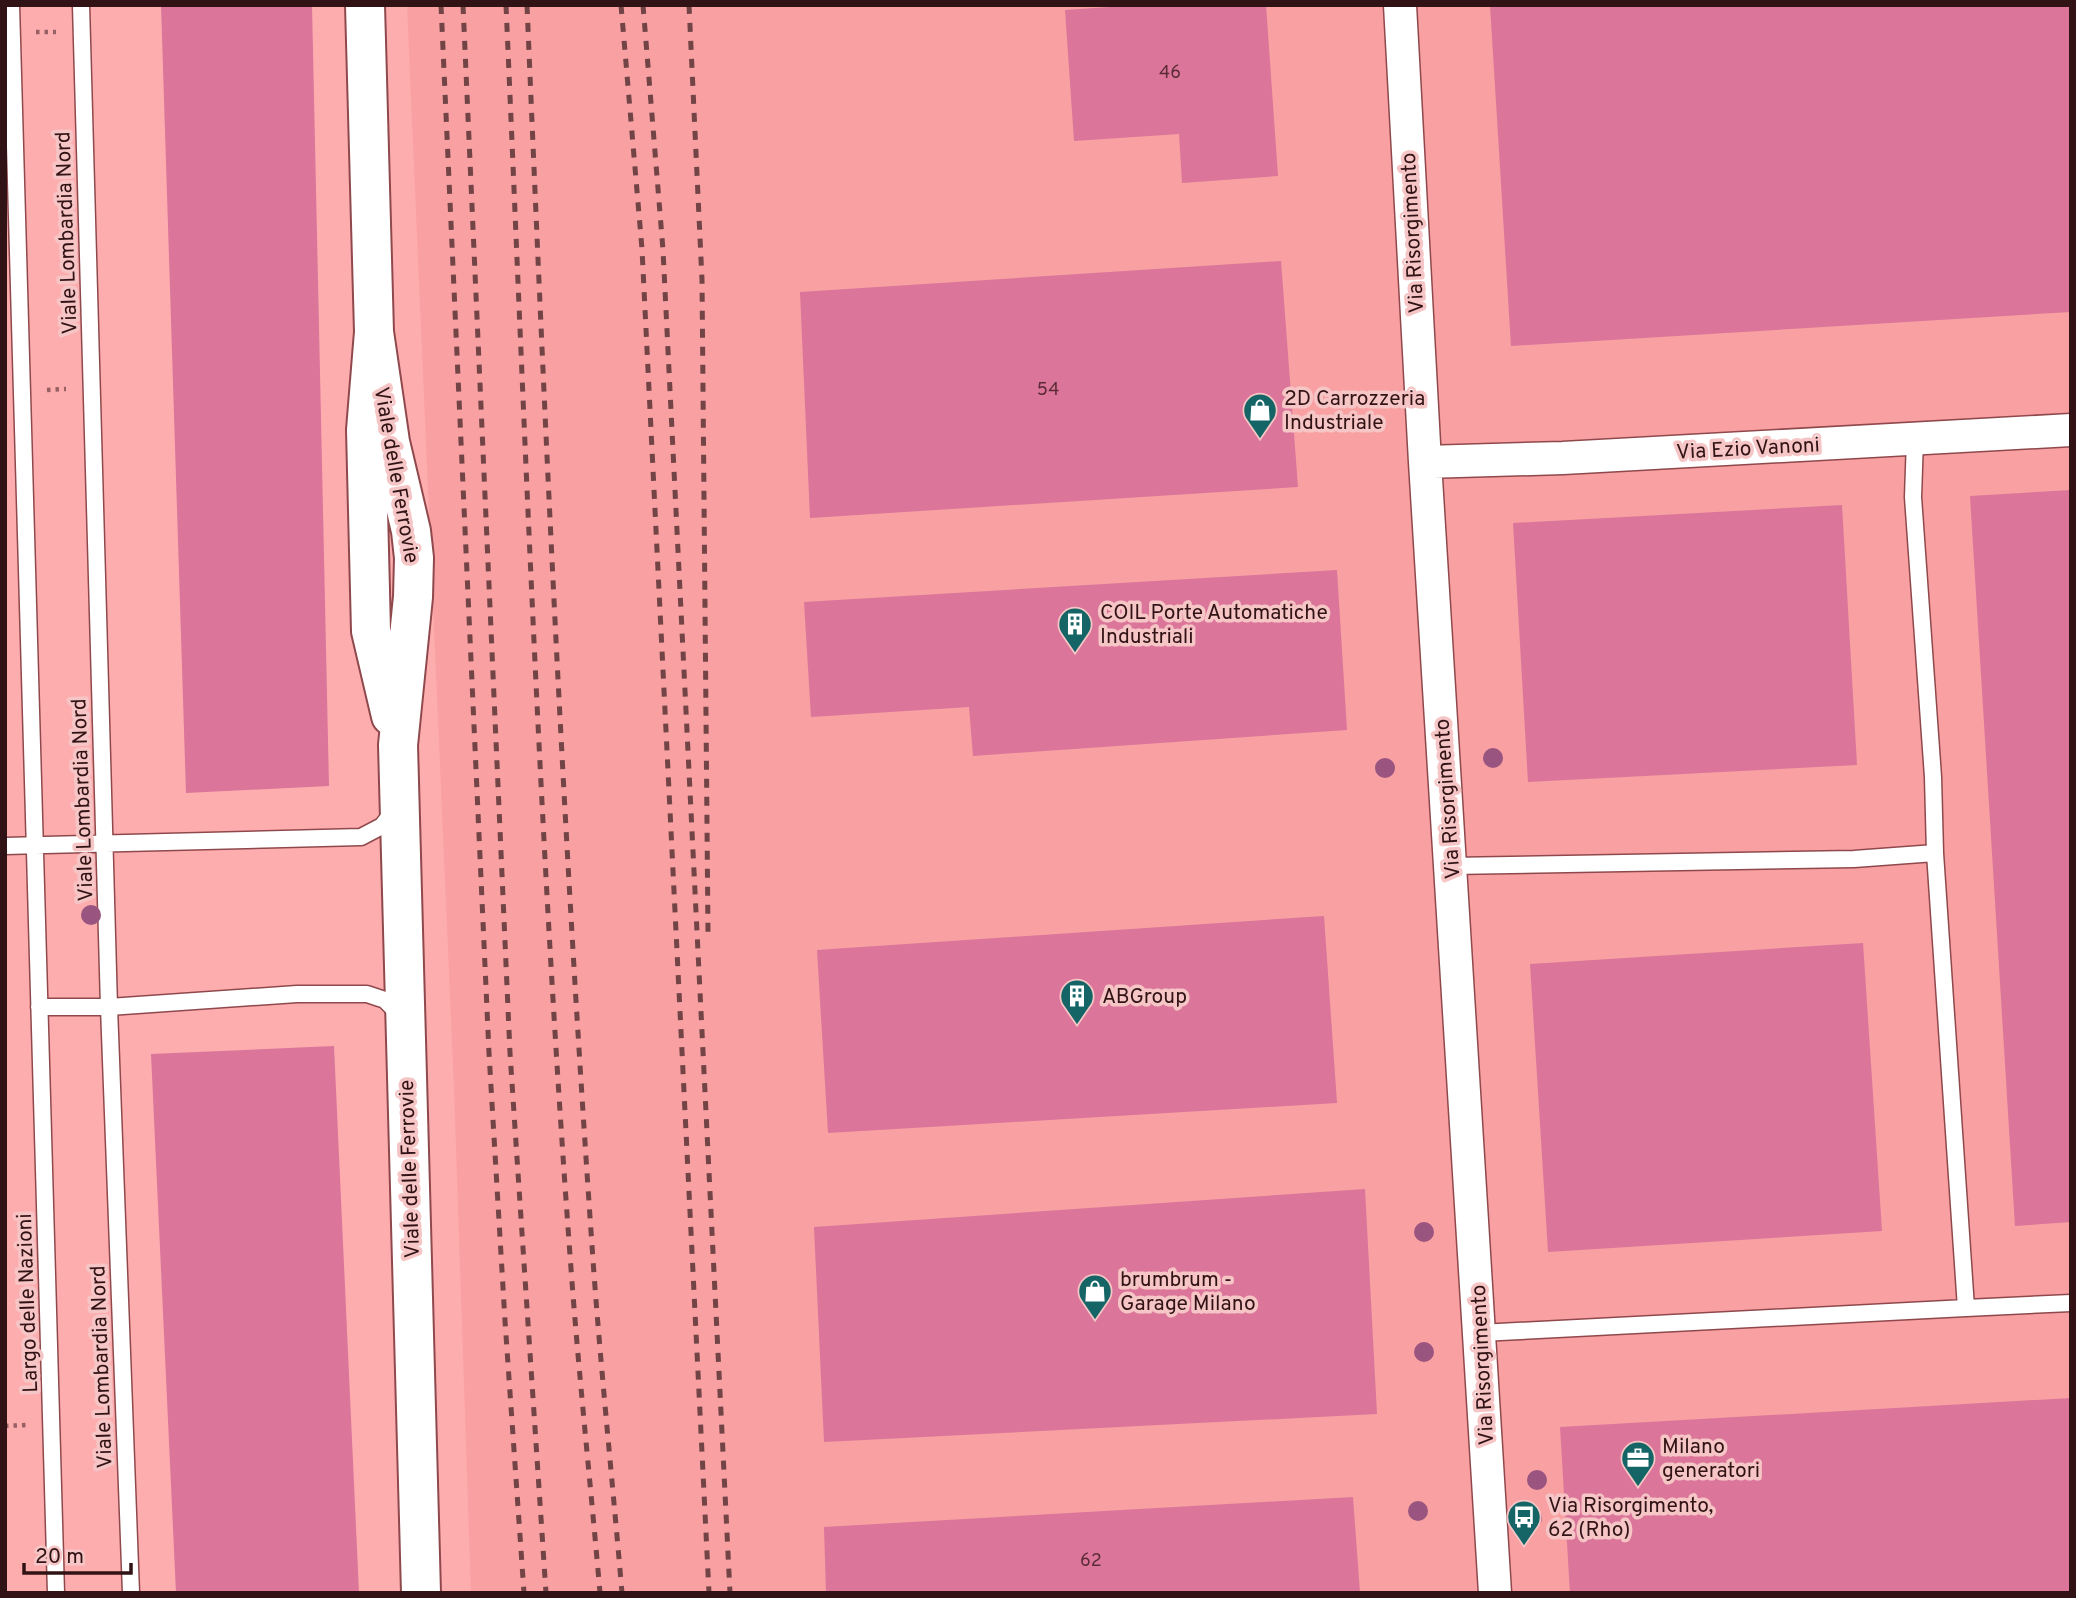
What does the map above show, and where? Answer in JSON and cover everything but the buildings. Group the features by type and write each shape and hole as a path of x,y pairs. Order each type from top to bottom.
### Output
{"street":[{"name":"Viale delle Ferrovie","path":"365,5 374,332 390,442 411,531 414,558 413,597 398,745 421,1593"},
{"name":"Via Risorgimento","path":"1400,5 1425,462 1495,1593"},
{"name":"Via Ezio Vanoni","path":"1425,462 1563,458 2071,430"}],"lane":[{"name":"Largo delle Nazioni","path":"12,5 56,1593"},
{"name":"Viale Lombardia Nord","path":"81,5 109,1007 131,1593"},
{"path":"1915,439 1913,497 1966,1308"},
{"path":"5,846 360,837 373,832 389,818 401,793"},
{"path":"1451,866 1854,859 1935,853"},
{"path":"39,1007 109,1007 297,994 367,994 377,996 394,1009 405,1041"},
{"path":"1480,1333 2071,1303"}],"path":[{"path":"12,33 81,32"}],"shaded area":[{"path":"407,5 2071,5 2071,1593 471,1593 454,1088"}],"railway":[{"path":"441,5 489,1053 524,1593"},
{"path":"463,5 510,1053 546,1593"},
{"path":"506,5 551,963 572,1282 600,1593"},
{"path":"527,5 573,957 600,1354 622,1593"},
{"path":"621,5 642,249 709,1593"},
{"path":"643,5 663,250 730,1593"},
{"path":"689,5 702,280 708,933"}],"place":[{"name":"2D Carrozzeria Industriale","path":"1260,440"},
{"name":"COIL Porte Automatiche Industriali","path":"1075,654"},
{"name":"ABGroup","path":"1077,1026"},
{"name":"brumbrum - Garage Milano","path":"1095,1321"},
{"name":"Milano generatori","path":"1638,1488"},
{"name":"Via Risorgimento, 62 (Rho)","path":"1524,1547"}]}
